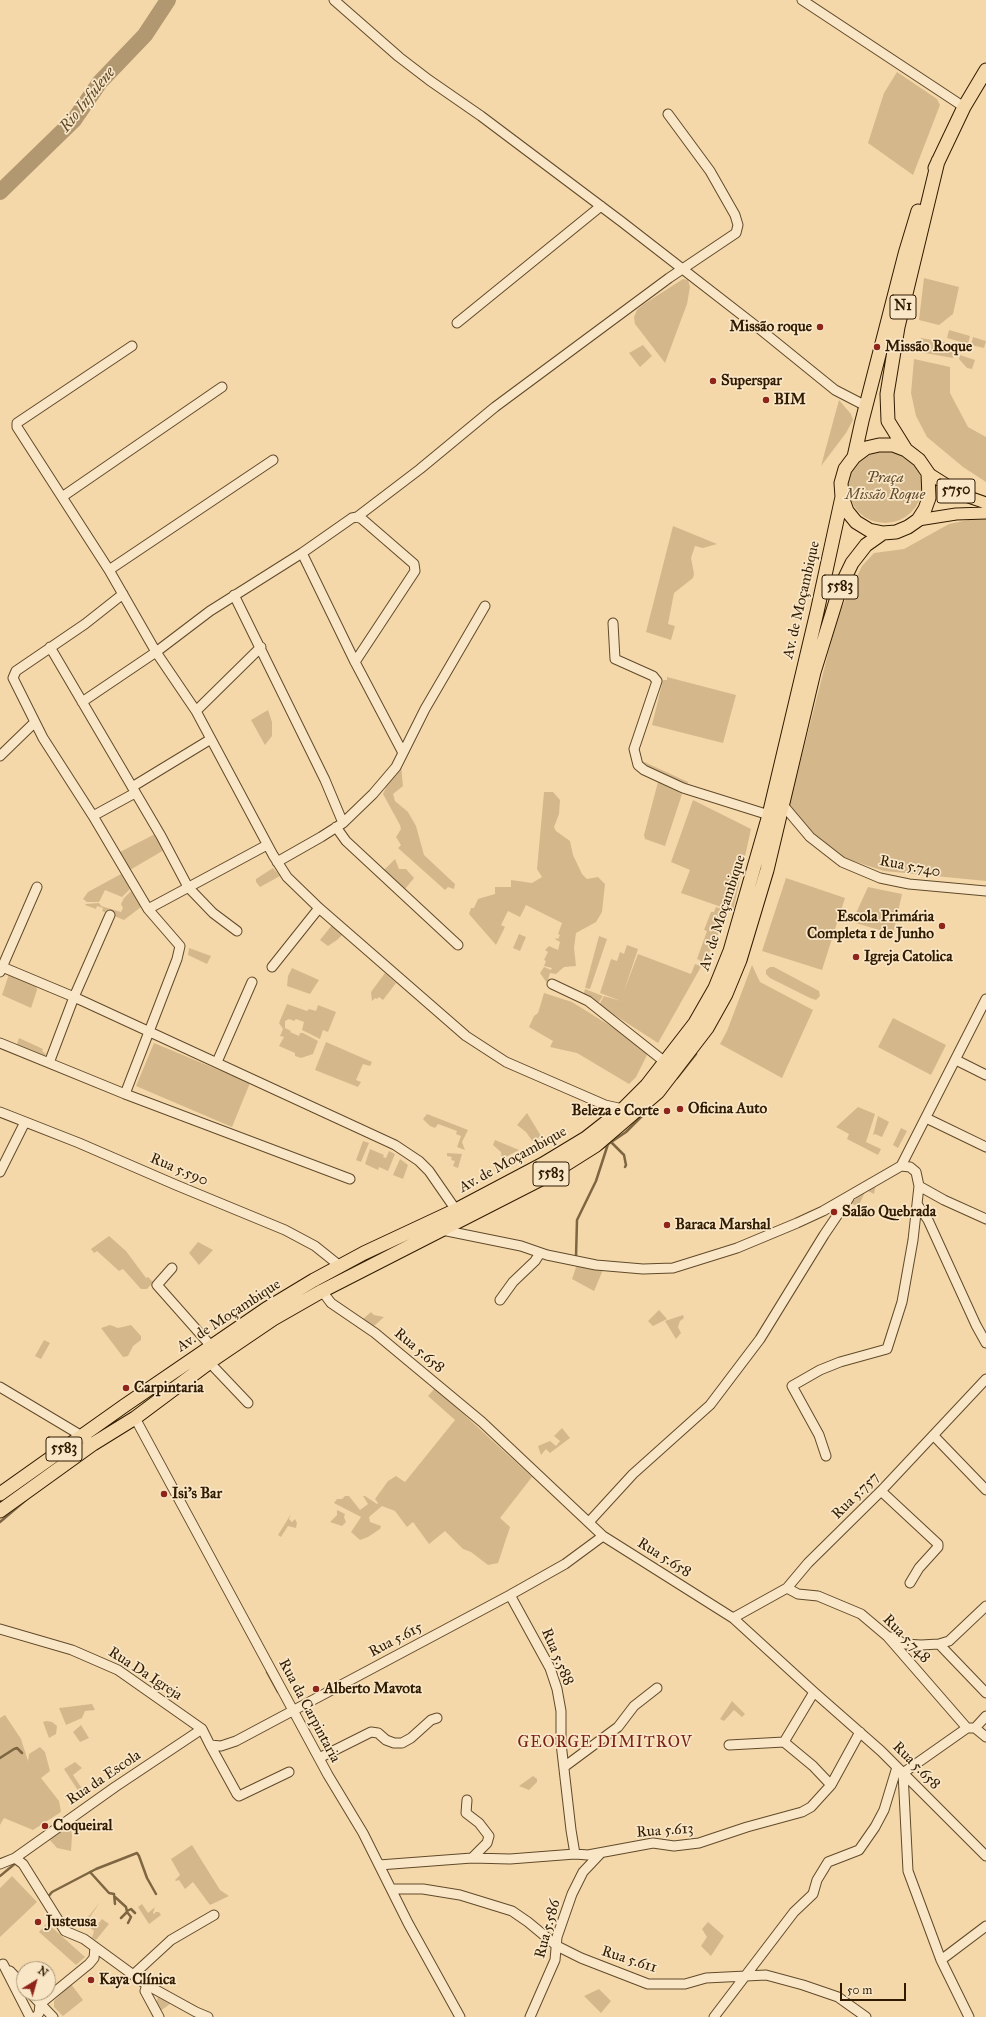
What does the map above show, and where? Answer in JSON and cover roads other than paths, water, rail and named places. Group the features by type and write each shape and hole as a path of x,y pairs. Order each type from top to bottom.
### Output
{"highway":[{"name":"N1","path":"854,457 904,254 919,206 938,161 964,107 986,70"},
{"name":"N1","path":"906,450 888,421 887,394 898,327 938,161"},
{"name":"N1","path":"918,520 908,527 896,532 883,533 869,530 856,522 847,511 842,497 841,483 845,469 854,457 866,448 879,445 893,445 906,450 919,460 928,473"},
{"path":"918,520 925,510 929,498 928,473"},
{"name":"Av. de Moçambique","path":"0,1494 211,1346 273,1305 340,1266 456,1210 543,1164 586,1138 623,1109 642,1090 695,1023 715,988 741,920 769,815 817,612 842,497"},
{"name":"Av. de Moçambique","path":"0,1511 93,1444 135,1418 209,1362 273,1319 322,1291 549,1175 588,1150 627,1120 658,1092 707,1028 726,994 752,924 783,805 818,655 840,588 852,563 866,545 883,533"}],"main road":[{"name":"5750","path":"928,473 963,495 986,503"},
{"path":"918,520 956,514 986,513"}],"street":[{"path":"334,0 405,62 601,206 756,326 824,382 835,390 866,406"},
{"path":"808,2 964,107"},
{"path":"82,702 156,652 234,595 302,553 352,518 357,517 420,469 495,407 682,269 736,233 738,225 735,215 710,171 668,114"},
{"path":"456,323 601,206"},
{"path":"132,346 17,423 17,427 124,594 156,652 196,711 267,845 287,877 319,908 466,1036 506,1062 605,1105 623,1109"},
{"path":"62,497 222,386"},
{"path":"109,570 273,460"},
{"path":"355,662 415,571 414,564 362,519 357,517"},
{"path":"302,553 355,662 403,753"},
{"path":"124,594 85,624 16,671 13,678 34,723 94,816 148,909 180,946 177,959 125,1094"},
{"path":"234,595 261,647 325,780 339,825 352,846 458,945"},
{"path":"278,862 339,825 373,794 396,767 425,709 486,606"},
{"path":"613,623 615,659 653,676 657,682 634,749 638,765 644,770 683,788 769,815"},
{"path":"50,647 161,836 188,887 213,913 238,931"},
{"path":"196,711 261,647"},
{"path":"0,756 34,723"},
{"path":"94,816 211,739"},
{"name":"Rua 5.740","path":"783,805 810,838 842,862 880,878 902,882 986,891"},
{"path":"148,909 267,845"},
{"path":"36,887 1,968 74,997 395,1145 419,1161 429,1171 456,1210"},
{"path":"272,967 319,908"},
{"path":"49,1063 74,997 110,915"},
{"path":"217,1062 252,982"},
{"path":"552,984 588,1001 665,1062"},
{"path":"442,1230 521,1246 540,1253 603,1266 643,1269 673,1268 750,1242 823,1211 902,1166 986,1000"},
{"path":"0,1043 125,1094 350,1179"},
{"path":"956,1060 986,1075"},
{"name":"Rua 5.590","path":"0,1112 286,1230 315,1246 340,1266"},
{"path":"926,1118 986,1147"},
{"path":"0,1172 25,1122"},
{"path":"826,1456 819,1435 792,1386 820,1370 840,1362 887,1349 902,1302 913,1240 919,1186 916,1172 910,1167 902,1166"},
{"path":"919,1186 944,1200 986,1219"},
{"path":"589,1522 633,1474 710,1405 760,1339 824,1235 851,1195"},
{"path":"916,1204 928,1220 976,1325 986,1343"},
{"path":"500,1300 513,1282 535,1261 540,1253"},
{"path":"172,1268 157,1285 211,1346"},
{"name":"Rua 5.658","path":"322,1291 332,1303 375,1333 482,1422 603,1536 733,1618 860,1732 986,1856"},
{"path":"209,1362 248,1403"},
{"name":"Rua 5.757","path":"733,1618 786,1588 808,1563 881,1491 985,1383"},
{"path":"0,1387 83,1436 93,1444"},
{"name":"Rua da Carpintaria","path":"135,1418 293,1711 393,1889 408,1923 460,2017"},
{"path":"934,1436 986,1490"},
{"path":"881,1491 938,1544 938,1547 920,1568 910,1583"},
{"name":"Rua 5.615","path":"210,1745 221,1746 236,1742 566,1564 603,1536"},
{"name":"Rua 5.748","path":"786,1588 798,1594 818,1596 861,1614 887,1636 971,1728 986,1737"},
{"name":"Rua 5.588","path":"510,1595 550,1668 557,1689 561,1711 561,1743 575,1854"},
{"path":"887,1636 905,1644 939,1644 949,1641 986,1606"},
{"name":"Rua Da Igreja","path":"0,1629 96,1659 118,1670 202,1729"},
{"path":"939,1644 986,1694"},
{"path":"564,1767 618,1727 634,1706 657,1688"},
{"path":"784,1742 814,1692"},
{"path":"714,2017 794,1912 813,1894 816,1880 828,1862 859,1850 875,1827 884,1810 900,1770 971,1728 986,1716"},
{"path":"319,1758 371,1732 378,1733 386,1740 394,1743 402,1743 411,1738 431,1720 437,1718"},
{"path":"202,1729 239,1796 289,1772"},
{"name":"Rua da Escola","path":"1,1865 15,1858 114,1787 202,1729"},
{"name":"Rua 5.613","path":"379,1865 472,1858 510,1859 575,1854 600,1854 653,1843 674,1846 699,1843 747,1827 802,1812 812,1807 831,1785 860,1732"},
{"path":"729,1744 784,1742 813,1766 831,1785"},
{"path":"900,1770 908,1871 941,1960 970,2017"},
{"path":"467,1800 466,1813 479,1823 489,1836 487,1843 472,1858"},
{"name":"Rua 5.586","path":"530,2017 556,1960 557,1937 572,1894 583,1872 600,1854"},
{"path":"15,1858 23,1864 65,1931 84,1939 147,1984 208,2017"},
{"name":"Rua 5.611","path":"393,1889 423,1889 460,1896 512,1911 557,1946 581,1958 648,1984 685,1984 706,1978 766,1974 838,1997 866,2017"},
{"path":"133,1975 171,1940 214,1915"},
{"path":"941,1960 986,1926"},
{"path":"36,2017 39,2013 40,2004 90,1964 94,1958 95,1947"},
{"path":"1,1963 16,1978"},
{"path":"1,1963 30,2017"},
{"path":"147,1984 145,1991 159,2017"},
{"path":"37,2001 53,2017"}],"waterway":[{"name":"Rio Infulene","path":"0,192 74,120 100,82 145,35 168,0"},
{"path":"677,1078 696,1054"},
{"path":"601,1149 626,1132 651,1107"},
{"path":"611,1142 624,1155 625,1167"},
{"path":"576,1257 577,1220 596,1181 608,1144"},
{"path":"0,1522 27,1499"},
{"path":"267,1672 278,1692"},
{"path":"0,1758 17,1748 22,1753"},
{"path":"47,1898 52,1892 96,1869 137,1853 147,1878 156,1894"},
{"path":"0,1876 17,1862"},
{"path":"90,1872 109,1893 114,1894 115,1904"},
{"path":"115,1897 126,1907 127,1912 121,1918"},
{"path":"127,1911 131,1909 135,1913"},
{"path":"127,1912 131,1917 128,1923"}],"place":[{"name":"Missão roque","path":"820,327"},
{"name":"Missão Roque","path":"877,347"},
{"name":"Superspar","path":"713,381"},
{"name":"BIM","path":"766,400"},
{"name":"Escola Primária Completa 1 de Junho","path":"942,926"},
{"name":"Igreja Catolica","path":"856,957"},
{"name":"Oficina Auto","path":"680,1109"},
{"name":"Beleza e Corte","path":"667,1111"},
{"name":"Salão Quebrada","path":"834,1212"},
{"name":"Baraca Marshal","path":"667,1225"},
{"name":"Carpintaria","path":"126,1388"},
{"name":"Isi's Bar","path":"164,1494"},
{"name":"Alberto Mavota","path":"316,1689"},
{"name":"Coqueiral","path":"45,1826"},
{"name":"Justeusa","path":"38,1922"},
{"name":"Kaya Clínica","path":"91,1980"}],"district":[{"name":"GEORGE DIMITROV","path":"605,1743"}],"park label":[{"name":"Praça Missão Roque","path":"885,486"}]}
